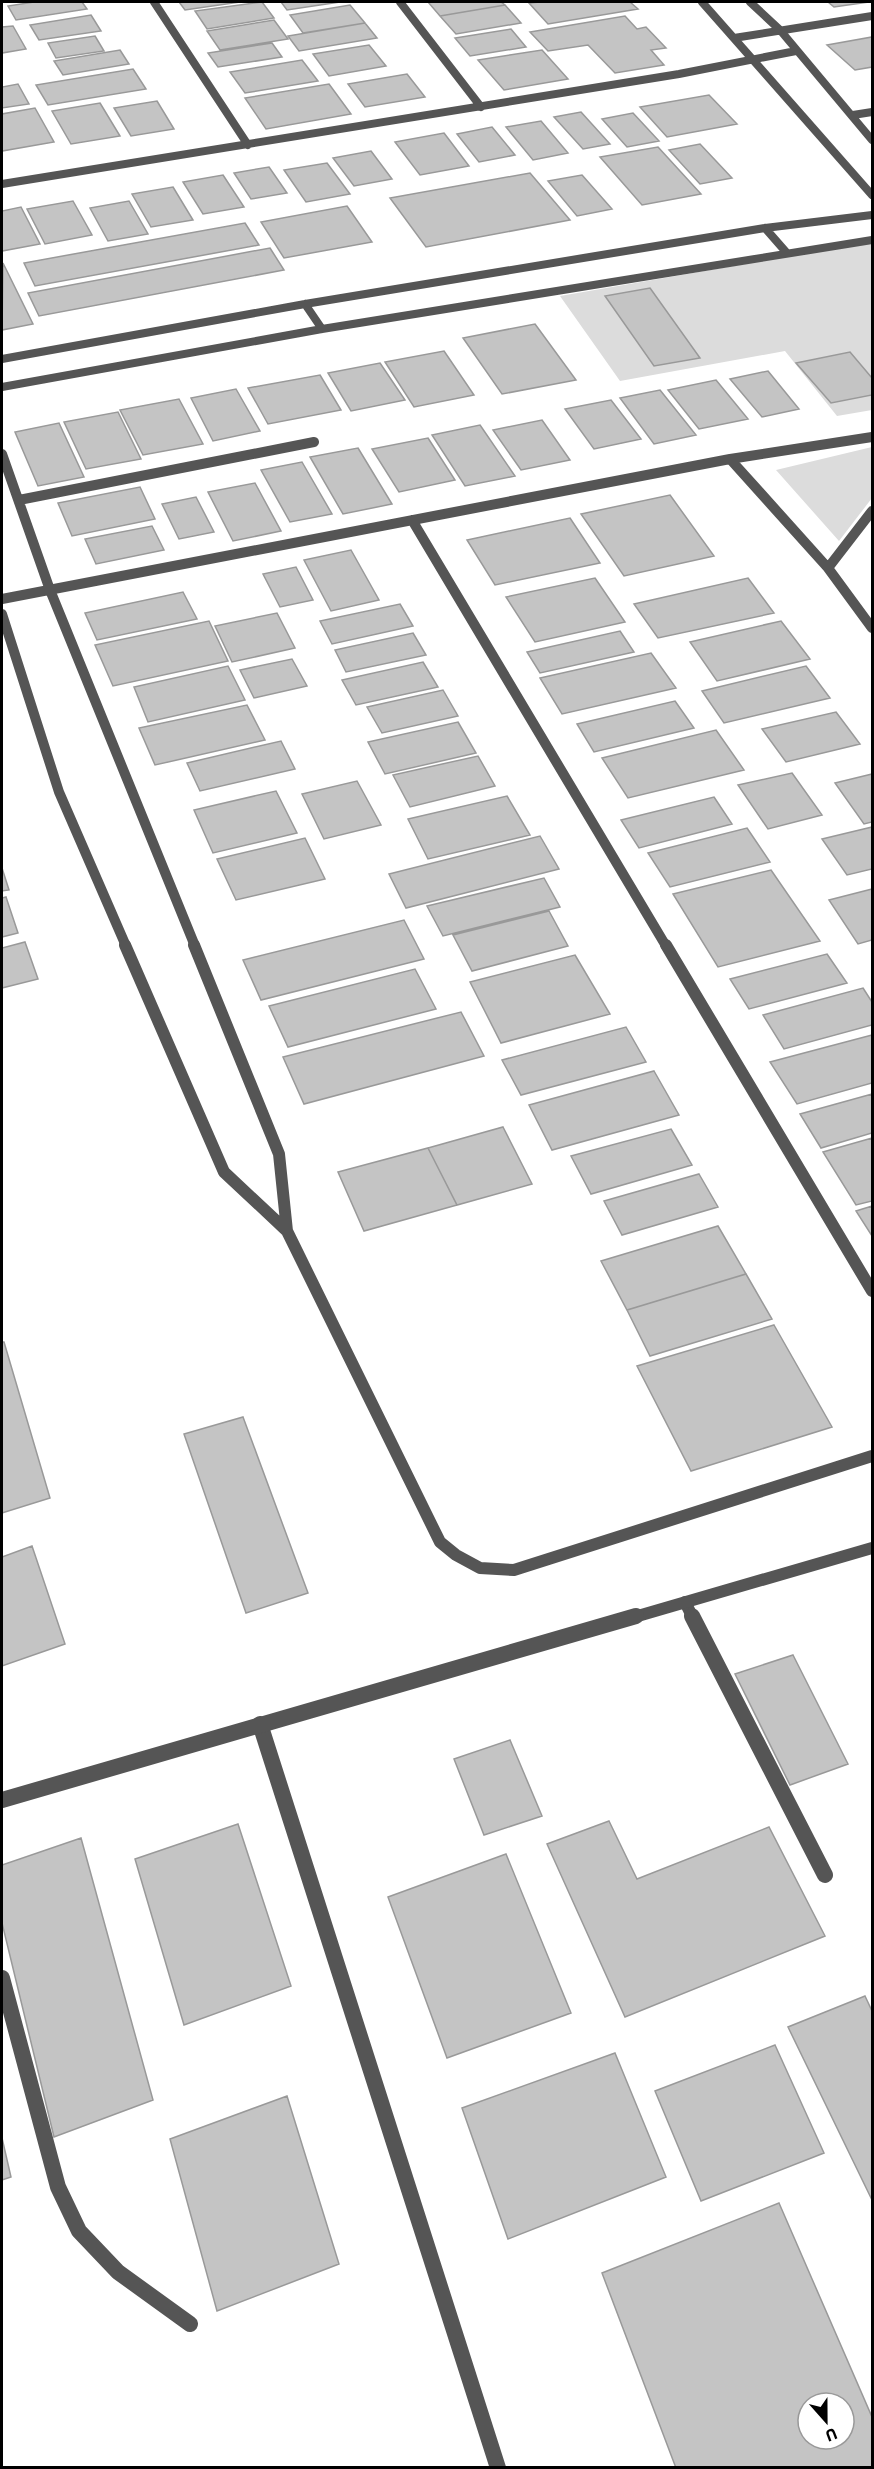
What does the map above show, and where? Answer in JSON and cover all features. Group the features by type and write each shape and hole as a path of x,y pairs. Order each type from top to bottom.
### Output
{"street":[{"path":"154,2 248,145"},
{"path":"400,2 481,107"},
{"path":"702,2 873,195"},
{"path":"750,2 780,30 873,140"},
{"path":"734,38 873,16"},
{"path":"2,184 679,74 796,51"},
{"path":"853,115 873,112"},
{"path":"2,359 305,303 765,228 873,215"},
{"path":"765,228 786,252"},
{"path":"2,387 322,329 786,252 873,240"},
{"path":"305,303 322,329"},
{"path":"2,599 730,459 873,437"},
{"path":"19,500 314,442"},
{"path":"2,454 51,590 279,1154 287,1231 440,1542 456,1555 480,1569 514,1570 873,1456"},
{"path":"730,459 828,568 873,628"},
{"path":"828,568 873,511"},
{"path":"412,520 873,1291"},
{"path":"2,614 59,792 224,1172 287,1231"},
{"path":"2,1800 873,1548"},
{"path":"685,1602 825,1875"},
{"path":"260,1724 498,2468"},
{"path":"2,1978 58,2187 80,2231 118,2272 190,2324"}],"shaded area":[{"path":"872,242 872,410 837,416 785,351 620,381 560,296"},
{"path":"872,447 872,498 839,541 776,470"}],"building":[{"path":"34,2 82,2 87,9 16,20 8,6"},
{"path":"179,2 240,2 185,10"},
{"path":"262,2 274,18 207,29 195,11"},
{"path":"281,2 340,2 287,10"},
{"path":"428,2 501,2 505,5 440,16"},
{"path":"630,2 638,9 548,24 529,3"},
{"path":"828,2 869,2 834,7"},
{"path":"350,5 365,23 303,33 290,15"},
{"path":"505,5 521,23 456,34 440,16"},
{"path":"91,15 101,31 39,40 30,25"},
{"path":"625,16 637,29 646,27 666,48 651,50 664,65 615,73 588,45 548,51 530,32"},
{"path":"274,20 288,39 220,50 207,31"},
{"path":"365,23 377,38 299,51 288,36"},
{"path":"13,26 26,49 2,53 2,27"},
{"path":"511,29 526,47 470,56 455,38"},
{"path":"95,36 104,51 56,58 48,43"},
{"path":"872,37 872,67 855,70 827,45"},
{"path":"272,43 282,57 218,67 208,53"},
{"path":"369,45 386,66 329,76 313,54"},
{"path":"120,50 129,64 63,75 54,61"},
{"path":"542,50 568,79 504,90 478,60"},
{"path":"302,60 318,81 245,93 230,72"},
{"path":"133,69 146,89 48,105 36,85"},
{"path":"407,74 425,97 365,107 348,84"},
{"path":"18,84 29,104 2,108 2,87"},
{"path":"329,84 351,114 266,129 245,98"},
{"path":"709,95 737,124 667,137 640,107"},
{"path":"157,101 174,129 131,136 114,108"},
{"path":"100,103 120,136 71,144 52,111"},
{"path":"35,108 54,142 2,151 2,114"},
{"path":"581,112 610,144 583,149 554,117"},
{"path":"633,113 659,141 627,147 602,119"},
{"path":"541,121 568,153 533,160 506,127"},
{"path":"492,127 515,155 479,162 457,134"},
{"path":"444,133 469,166 420,175 395,142"},
{"path":"700,144 732,178 700,184 669,150"},
{"path":"658,147 701,194 642,205 600,157"},
{"path":"371,151 392,179 354,186 333,158"},
{"path":"327,163 350,194 306,202 284,170"},
{"path":"269,167 287,193 251,199 234,173"},
{"path":"530,173 570,220 426,247 390,198"},
{"path":"223,175 244,207 203,214 183,182"},
{"path":"582,175 612,209 577,216 548,181"},
{"path":"173,187 193,220 151,227 132,194"},
{"path":"73,201 92,235 45,244 27,209"},
{"path":"129,201 148,234 108,241 90,208"},
{"path":"347,206 372,242 284,258 261,222"},
{"path":"21,207 40,244 2,251 2,211"},
{"path":"245,223 259,245 35,286 24,263"},
{"path":"270,248 284,270 39,316 28,293"},
{"path":"3,263 33,324 2,330"},
{"path":"650,288 700,358 654,366 605,296"},
{"path":"535,324 576,380 502,394 463,338"},
{"path":"444,351 474,395 414,407 385,362"},
{"path":"850,352 872,378 872,395 831,403 796,363"},
{"path":"380,363 405,400 351,411 328,373"},
{"path":"768,371 799,409 762,417 730,379"},
{"path":"320,375 341,410 268,424 248,388"},
{"path":"716,380 748,419 699,429 668,390"},
{"path":"236,389 260,431 213,441 191,398"},
{"path":"660,390 696,435 654,444 620,398"},
{"path":"179,399 203,444 143,455 120,410"},
{"path":"611,400 641,439 594,449 565,409"},
{"path":"118,412 141,459 86,469 64,422"},
{"path":"542,420 570,460 521,470 493,430"},
{"path":"59,423 84,477 38,486 15,432"},
{"path":"480,425 515,476 465,486 432,435"},
{"path":"428,438 455,480 399,492 372,449"},
{"path":"358,448 392,504 343,514 310,457"},
{"path":"302,462 332,514 290,522 261,470"},
{"path":"255,483 281,531 233,541 208,492"},
{"path":"140,487 155,519 72,536 58,503"},
{"path":"670,495 714,556 624,576 581,514"},
{"path":"196,497 214,532 179,539 162,504"},
{"path":"570,518 600,563 495,585 467,540"},
{"path":"152,526 164,550 96,564 85,539"},
{"path":"351,550 379,600 331,611 304,560"},
{"path":"296,567 313,600 280,607 263,574"},
{"path":"595,578 625,622 535,642 506,597"},
{"path":"748,578 774,613 658,638 634,604"},
{"path":"183,592 197,619 97,640 85,613"},
{"path":"400,604 413,626 332,644 320,621"},
{"path":"277,613 295,648 232,662 215,626"},
{"path":"209,621 228,661 113,686 95,645"},
{"path":"781,621 810,659 717,681 690,642"},
{"path":"620,631 634,652 540,673 527,652"},
{"path":"413,633 426,655 346,672 335,650"},
{"path":"651,653 676,688 562,714 540,678"},
{"path":"292,659 307,686 254,698 240,670"},
{"path":"423,662 438,687 356,705 342,680"},
{"path":"228,666 245,700 148,722 134,687"},
{"path":"806,666 830,698 724,723 702,691"},
{"path":"443,690 458,716 382,733 367,707"},
{"path":"675,701 694,728 594,752 577,724"},
{"path":"247,705 265,740 155,765 139,728"},
{"path":"836,712 860,744 786,762 762,729"},
{"path":"458,722 476,753 385,774 368,742"},
{"path":"716,730 744,770 628,798 602,758"},
{"path":"281,741 295,769 200,791 187,763"},
{"path":"478,756 495,786 410,807 393,775"},
{"path":"792,773 822,815 768,829 738,785"},
{"path":"872,774 872,822 864,824 835,783"},
{"path":"357,781 381,825 324,839 302,794"},
{"path":"276,791 297,833 213,853 194,810"},
{"path":"507,796 530,835 428,859 408,819"},
{"path":"714,797 732,824 639,848 621,820"},
{"path":"872,827 872,869 847,875 822,839"},
{"path":"747,828 770,862 670,887 648,853"},
{"path":"540,836 559,869 406,908 389,874"},
{"path":"305,838 325,879 236,900 217,859"},
{"path":"2,868 9,890 2,891"},
{"path":"771,870 820,941 718,967 673,894"},
{"path":"544,878 560,907 443,936 427,906"},
{"path":"872,889 872,940 858,944 829,900"},
{"path":"6,897 18,933 2,937 2,898"},
{"path":"549,911 568,946 472,971 453,935"},
{"path":"404,920 424,959 261,1000 243,960"},
{"path":"25,942 38,979 2,988 2,948"},
{"path":"827,954 847,983 749,1009 730,979"},
{"path":"575,955 610,1014 501,1043 470,982"},
{"path":"415,969 436,1009 288,1047 269,1006"},
{"path":"863,988 872,1002 872,1025 784,1049 763,1015"},
{"path":"461,1012 484,1056 304,1104 283,1057"},
{"path":"626,1027 646,1062 521,1095 502,1060"},
{"path":"872,1035 872,1083 797,1104 770,1062"},
{"path":"654,1071 679,1115 552,1150 529,1105"},
{"path":"872,1094 872,1133 821,1148 800,1114"},
{"path":"503,1127 532,1184 457,1205 428,1148"},
{"path":"671,1129 692,1165 591,1194 571,1156"},
{"path":"872,1138 872,1201 856,1205 823,1152"},
{"path":"428,1148 457,1205 364,1231 338,1172"},
{"path":"699,1174 718,1207 622,1235 604,1201"},
{"path":"872,1206 872,1236 856,1211"},
{"path":"718,1226 746,1274 627,1310 601,1261"},
{"path":"746,1274 772,1319 650,1356 627,1310"},
{"path":"774,1325 832,1427 691,1471 637,1366"},
{"path":"2,1342 4,1342 50,1498 2,1513"},
{"path":"243,1417 308,1593 246,1613 184,1434"},
{"path":"32,1546 65,1644 2,1666 2,1557"},
{"path":"793,1655 848,1764 790,1785 735,1674"},
{"path":"510,1740 542,1816 484,1835 454,1759"},
{"path":"609,1821 637,1879 769,1827 825,1936 625,2017 547,1844"},
{"path":"238,1824 291,1986 184,2025 135,1859"},
{"path":"81,1838 153,2100 54,2137 2,1923 2,1865"},
{"path":"506,1854 571,2013 447,2058 388,1897"},
{"path":"865,1996 872,2011 872,2200 788,2027"},
{"path":"775,2045 824,2153 701,2201 655,2091"},
{"path":"615,2053 666,2177 508,2239 462,2108"},
{"path":"287,2096 339,2264 217,2311 170,2139"},
{"path":"2,2138 11,2177 2,2180"},
{"path":"779,2203 872,2417 872,2468 676,2468 602,2273"}]}
